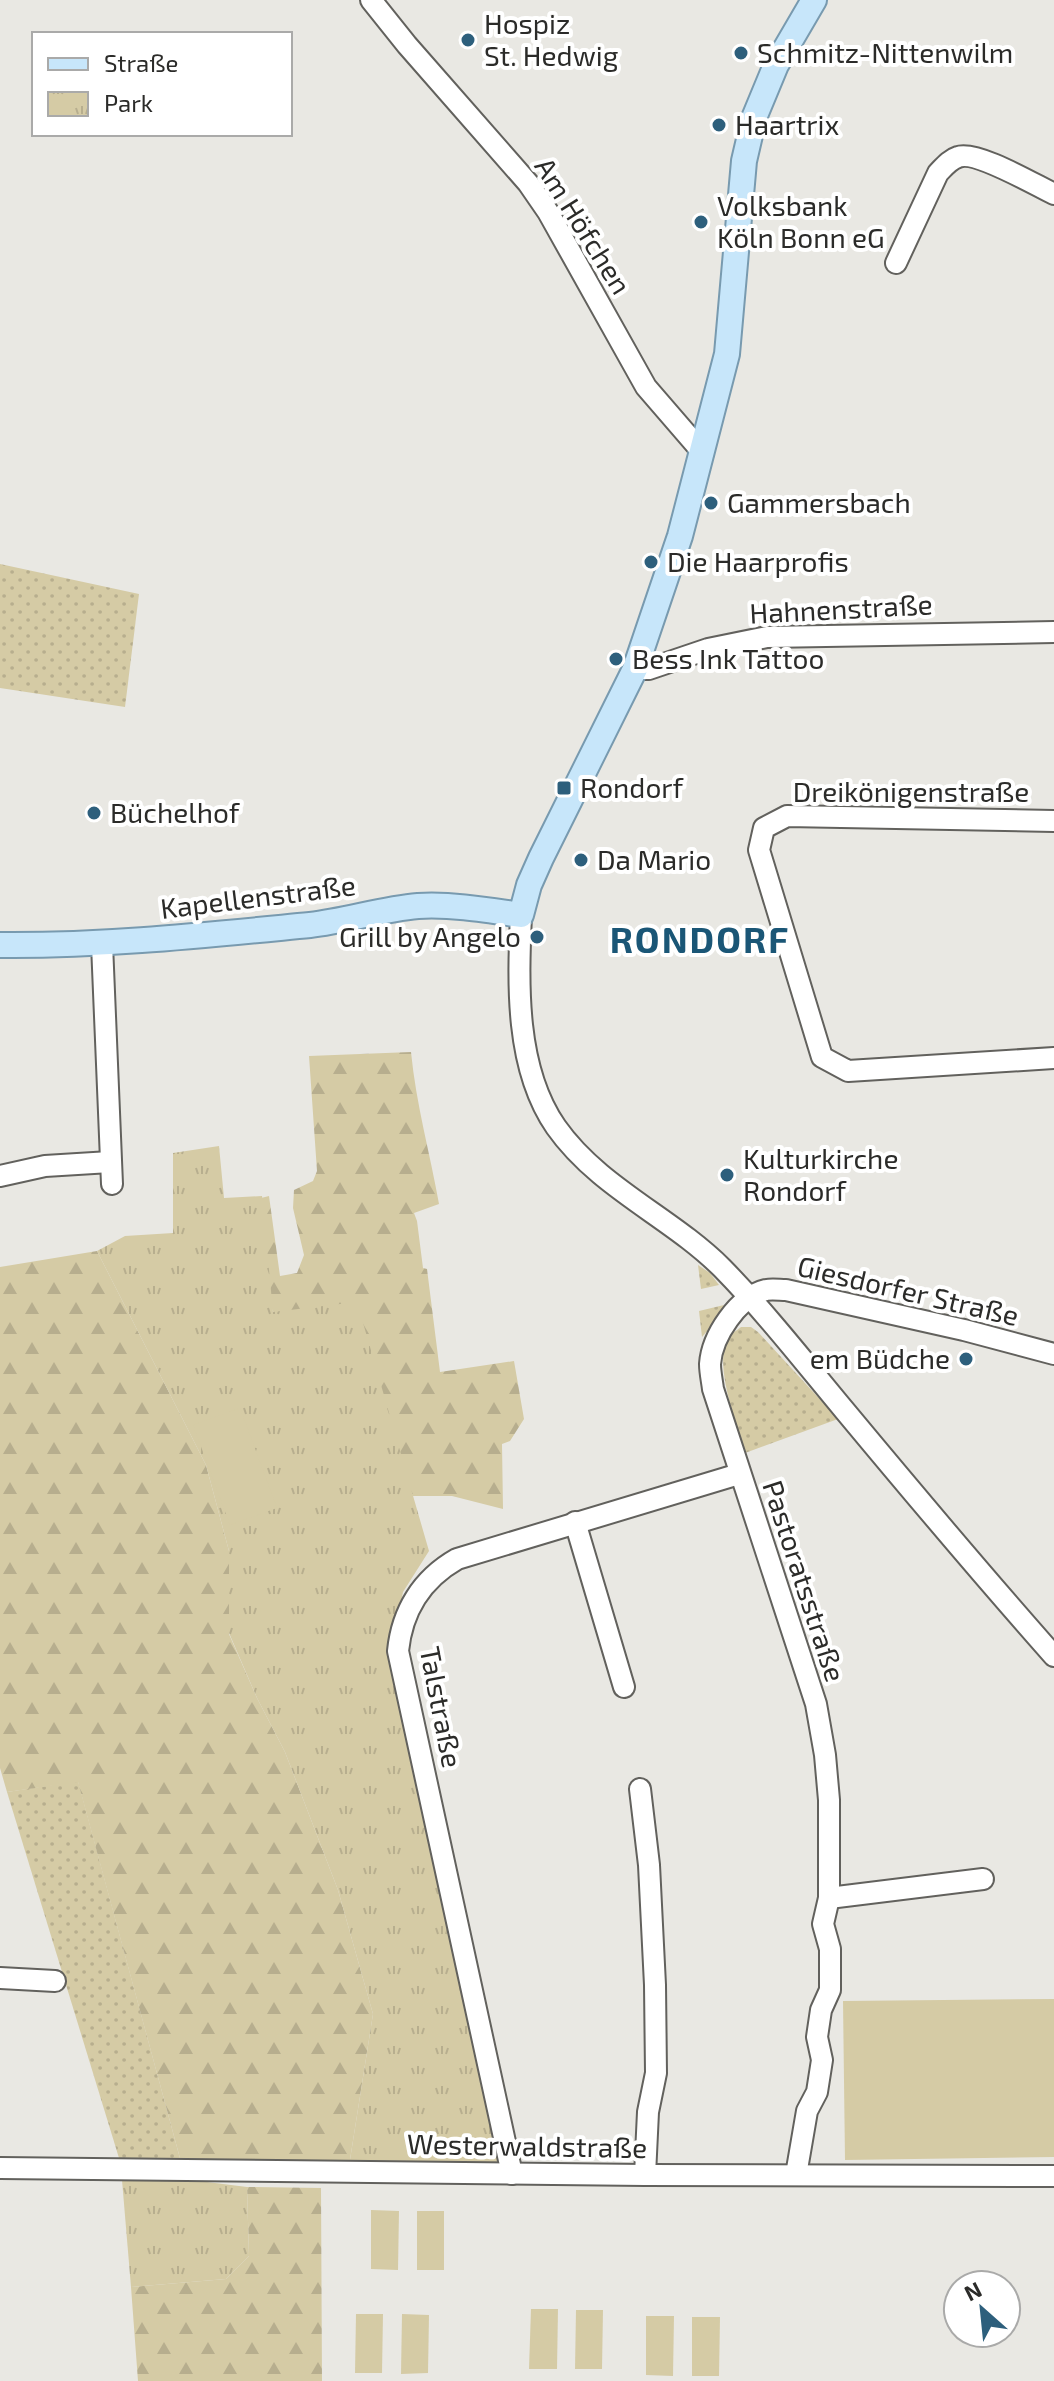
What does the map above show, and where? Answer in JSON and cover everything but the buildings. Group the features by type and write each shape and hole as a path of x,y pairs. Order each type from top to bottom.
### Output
{"main road":[{"path":"521,915 541,858 635,669 680,536 727,354 744,161 754,118 776,65 814,0"},
{"name":"Kapellenstraße","path":"0,945 102,944 315,924 418,906 480,909 521,915"}],"street":[{"name":"Am Höfchen","path":"371,0 528,183 548,212 646,387 703,453"},
{"path":"896,263 938,173 949,161 961,155 979,158 1054,194"},
{"name":"Hahnenstraße","path":"635,669 649,669 708,649 767,637 1054,632"},
{"name":"Dreikönigenstraße","path":"1054,821 787,816 764,828 759,850 822,1057 848,1071 1054,1058"},
{"path":"521,915 519,966 526,1049 536,1085 556,1126 596,1171 696,1245 750,1297 943,1529 1054,1656"},
{"path":"102,944 112,1184"},
{"path":"0,1176 45,1166 110,1162"},
{"name":"Giesdorfer Straße","path":"750,1297 767,1290 786,1290 964,1330 1054,1354"},
{"name":"Pastoratsstraße","path":"750,1297 731,1317 714,1344 710,1365 713,1389 816,1704 829,1800 829,1898 823,1924 830,1949 830,1990 821,2010 817,2037 822,2060 817,2092 807,2111 796,2175"},
{"name":"Talstraße","path":"512,2174 398,1651 404,1619 413,1601 438,1570 457,1559 739,1474"},
{"path":"575,1522 624,1687"},
{"path":"640,1789 649,1865 656,2044 656,2073 648,2112 645,2175"},
{"path":"829,1898 983,1879"},
{"path":"0,1978 55,1981"},
{"name":"Westerwaldstraße","path":"0,2168 1054,2176"}],"green space":[{"path":"0,564 139,594 125,707 0,688"},
{"path":"411,1052 439,1204 414,1213 423,1268 427,1269 440,1372 514,1361 524,1419 510,1441 502,1444 503,1509 452,1496 401,1496 276,1318 264,1291 245,1202 269,1196 280,1276 297,1273 304,1255 293,1208 294,1190 313,1181 317,1171 309,1056"},
{"path":"219,1146 224,1198 262,1196 273,1312 357,1302 429,1551 403,1592 391,1650 500,2165 349,2166 373,2014 338,1890 285,1752 229,1633 229,1551 206,1465 97,1251 125,1236 173,1233 173,1153"},
{"path":"97,1251 206,1465 229,1551 229,1634 285,1752 338,1890 373,2014 349,2166 181,2162 78,1782 7,1792 0,1768 0,1267"},
{"path":"698,1265 710,1273 719,1285 701,1289"},
{"path":"724,1305 715,1322 702,1337 699,1311"},
{"path":"741,1327 751,1327 758,1332 838,1419 745,1453 728,1396 723,1365 727,1340"},
{"path":"240,1408 277,1508 230,1525 193,1425"},
{"path":"78,1781 181,2162 119,2158 7,1792"},
{"path":"1054,1999 1054,2157 845,2160 843,2001"},
{"path":"122,2180 191,2180 247,2187 249,2256 226,2279 131,2287"},
{"path":"247,2187 321,2188 322,2381 138,2381 131,2287 226,2279 249,2256"},
{"path":"371,2210 399,2211 398,2270 371,2269"},
{"path":"417,2211 444,2211 444,2270 417,2270"},
{"path":"531,2309 558,2309 557,2369 529,2369"},
{"path":"576,2310 603,2310 602,2369 575,2369"},
{"path":"356,2314 383,2314 382,2373 355,2373"},
{"path":"402,2314 429,2315 428,2373 401,2374"},
{"path":"646,2316 674,2316 673,2376 646,2375"},
{"path":"692,2317 720,2317 719,2376 692,2376"}],"place":[{"name":"Hospiz St. Hedwig","path":"468,40"},
{"name":"Schmitz-Nittenwilm","path":"741,53"},
{"name":"Haartrix","path":"719,125"},
{"name":"Volksbank Köln Bonn eG","path":"701,222"},
{"name":"Gammersbach","path":"711,503"},
{"name":"Die Haarprofis","path":"651,562"},
{"name":"Bess Ink Tattoo","path":"616,659"},
{"name":"Rondorf","path":"564,788"},
{"name":"Büchelhof","path":"94,813"},
{"name":"Da Mario","path":"581,860"},
{"name":"Grill by Angelo","path":"537,937"},
{"name":"Kulturkirche Rondorf","path":"727,1175"},
{"name":"em Büdche","path":"966,1359"}],"district":[{"name":"RONDORF","path":"700,940"}]}
